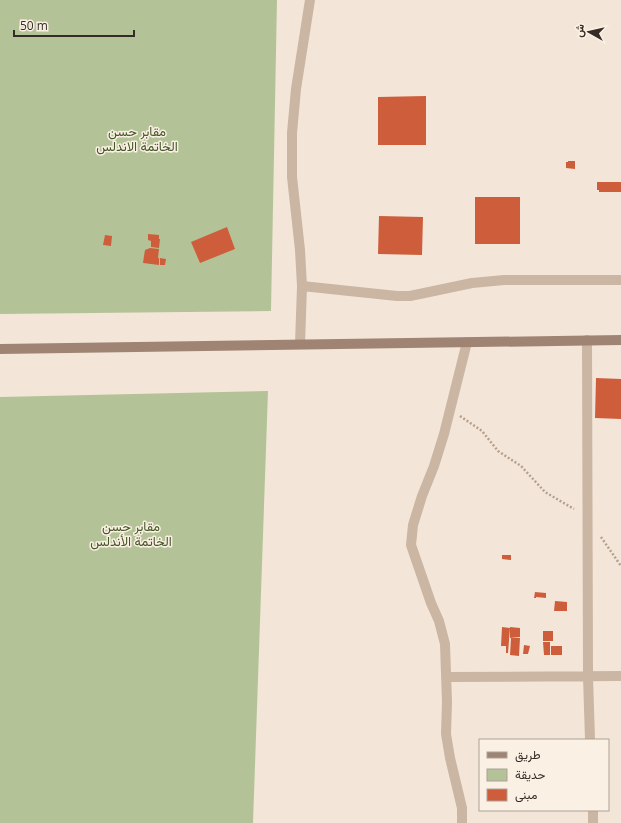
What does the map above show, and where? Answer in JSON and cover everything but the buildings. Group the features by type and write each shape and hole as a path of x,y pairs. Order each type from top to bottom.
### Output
{"street":[{"path":"300,344 302,286 300,250 292,177 292,132 296,89 310,0"},
{"path":"302,286 410,296 472,283 504,280 621,280"},
{"path":"587,340 588,676 590,739"},
{"path":"0,349 621,340"},
{"path":"462,823 462,808 446,734 447,677 445,644 439,621 411,545 412,525 444,434 467,342"},
{"path":"447,677 621,676"},
{"path":"593,811 593,823"}],"path":[{"path":"450,409 482,431 498,451 521,466 545,492 587,517"},
{"path":"600,536 621,566"}],"green space":[{"name":"مقابر حسن الخاتمة الاندلس","path":"0,0 277,0 271,311 0,314"},
{"name":"مقابر حسن الخاتمة الأندلس","path":"268,391 253,823 0,823 0,397"}]}
